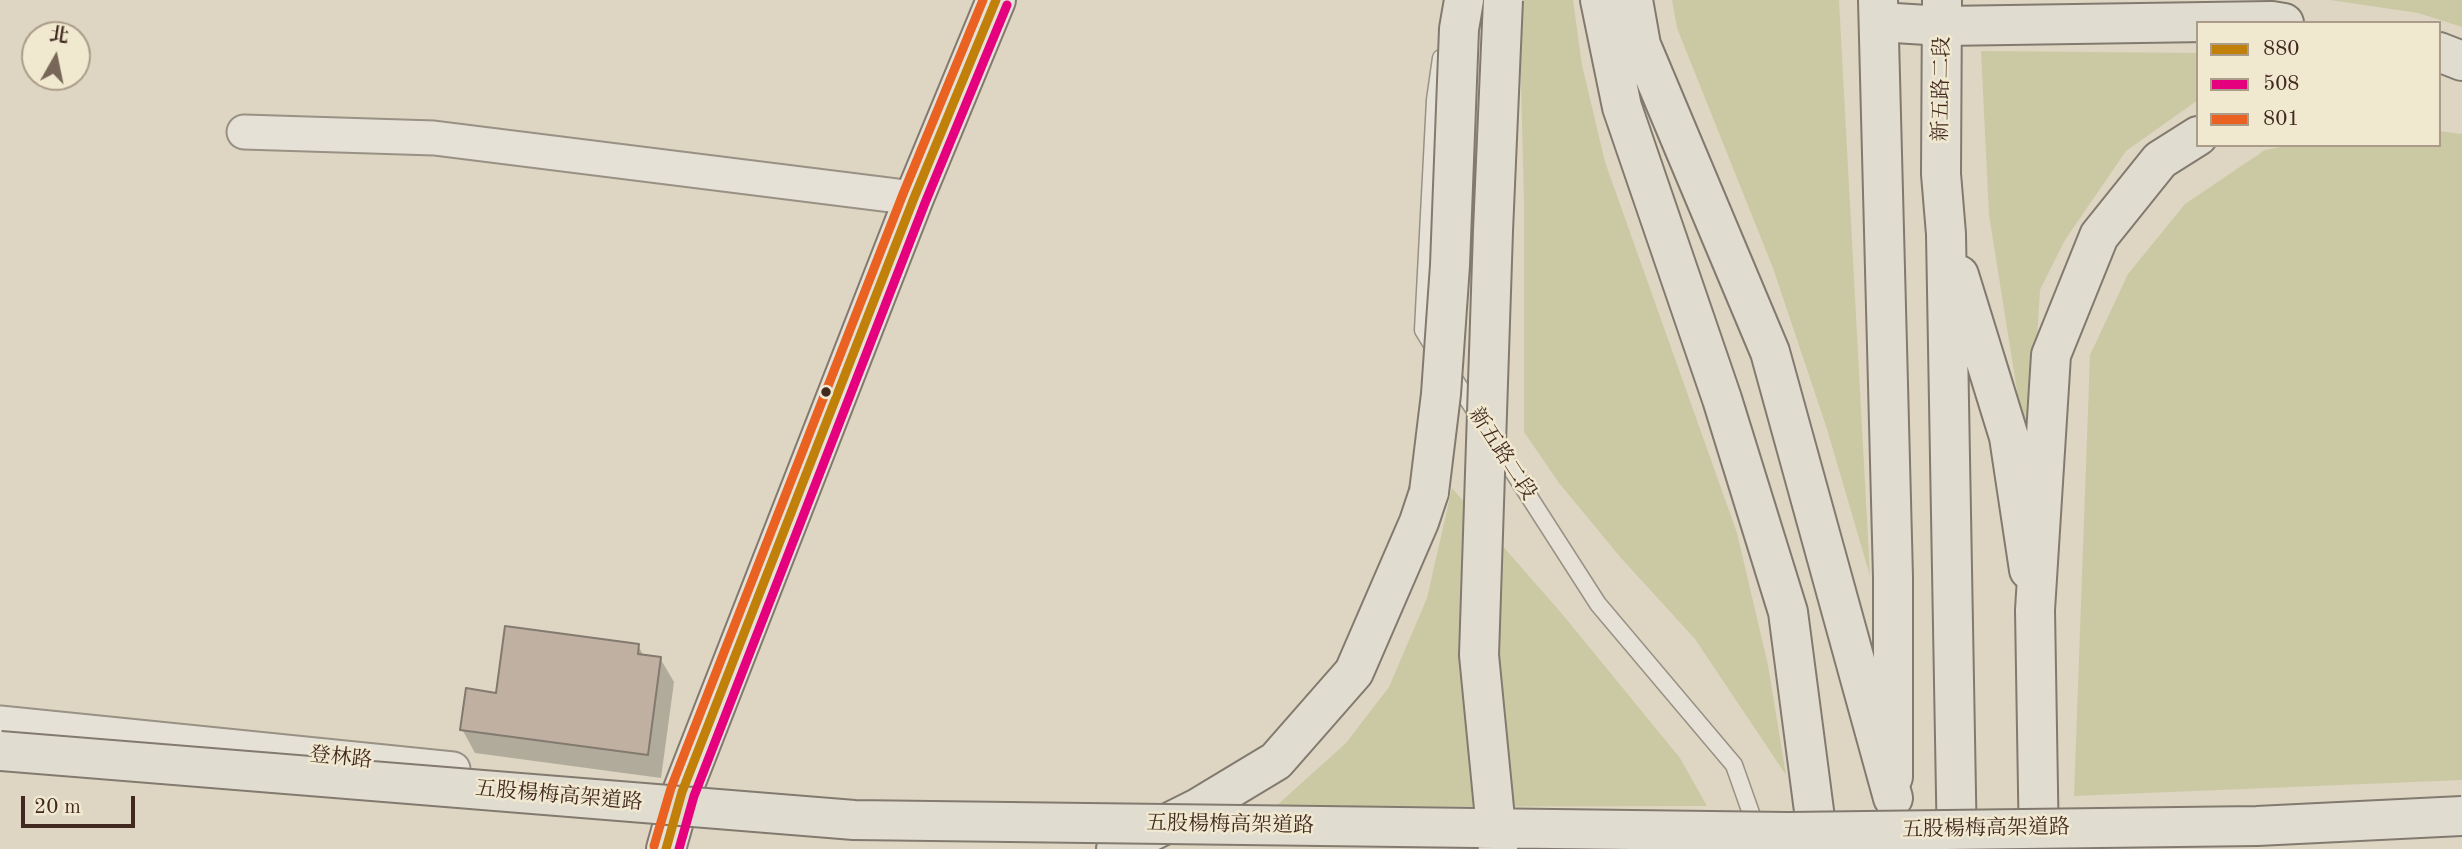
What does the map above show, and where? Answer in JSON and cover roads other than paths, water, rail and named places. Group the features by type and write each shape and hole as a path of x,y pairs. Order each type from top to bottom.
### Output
{"main road":[{"path":"666,849 682,792 914,198 996,0"},
{"path":"1116,849 1198,808 1276,761 1354,672 1419,522 1429,492 1441,394 1450,278 1459,29 1464,0"},
{"path":"1498,849 1479,655 1503,0"},
{"path":"1600,0 1622,107 1722,399 1787,612 1819,849"},
{"path":"1633,0 1641,46 1770,352 1893,798"},
{"path":"1892,849 1893,577 1879,11 2272,21"},
{"name":"新五路二段","path":"1942,13 1941,174 1946,234 1957,849"},
{"path":"2441,53 2462,61"},
{"path":"2441,83 2462,86"},
{"path":"2039,849 2035,610 2051,355 2099,236 2160,160 2196,137"},
{"path":"1946,234 2009,437 2035,610"},
{"name":"五股楊梅高架道路","path":"0,751 854,820 1788,832 2256,826 2462,816"}],"street":[{"path":"244,132 435,138 914,198"},
{"name":"登林路","path":"0,723 682,792"}],"lane":[{"name":"新五路二段","path":"1448,0 1435,100 1423,330 1598,604 1734,765 1763,849"}]}
